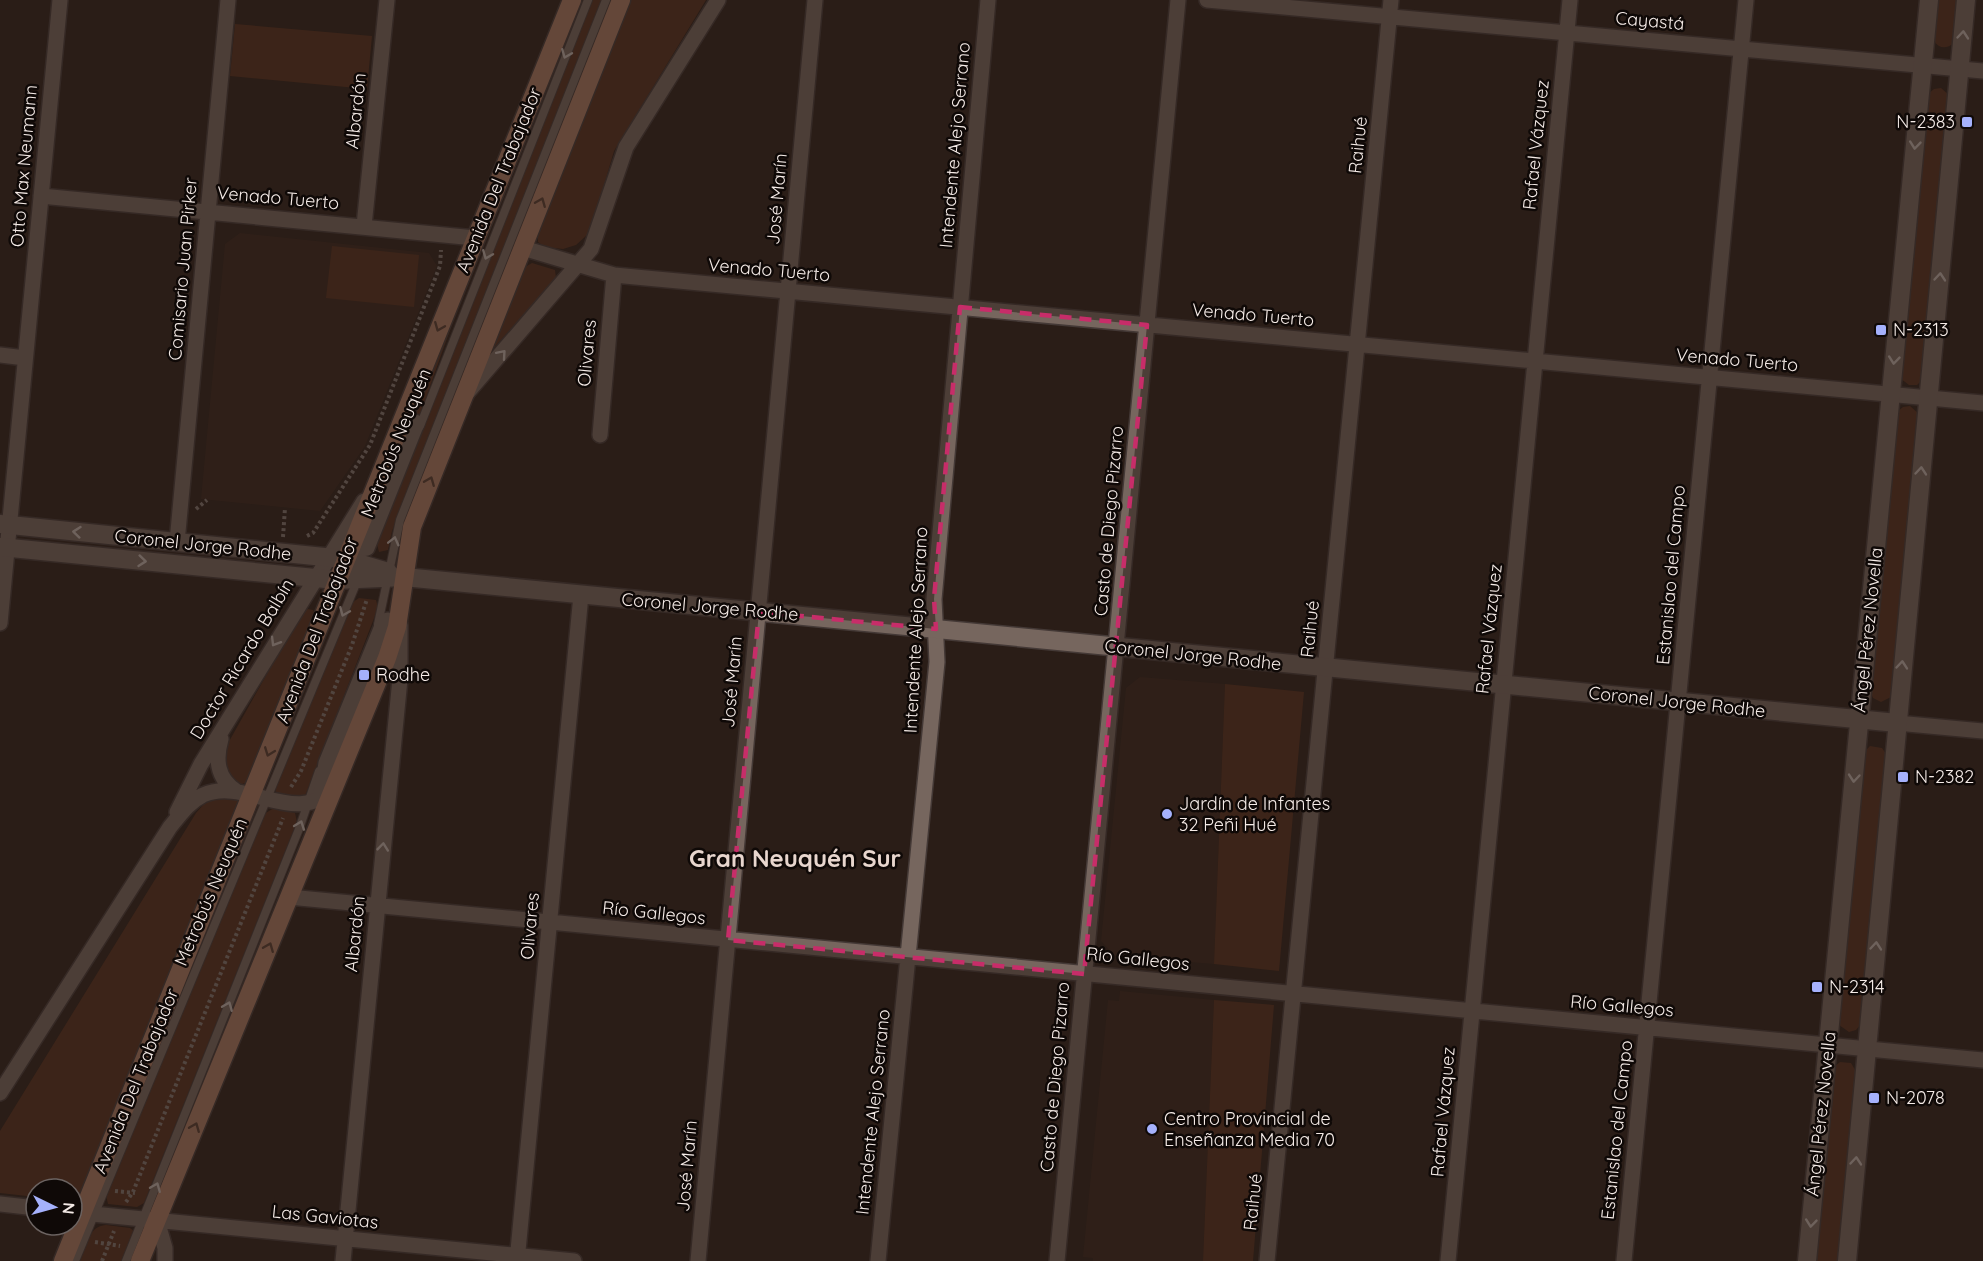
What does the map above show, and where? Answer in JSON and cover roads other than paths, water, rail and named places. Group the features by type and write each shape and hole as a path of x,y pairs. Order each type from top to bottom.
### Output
{"main road":[{"name":"Avenida Del Trabajador","path":"84,1211 336,580 336,558 374,486 572,0"},
{"path":"134,1254 289,897 387,658 400,612 393,576 621,0"},
{"name":"Ángel Pérez Novella","path":"1807,1261 1929,0"},
{"name":"Ángel Pérez Novella","path":"1847,1261 1966,0"},
{"name":"Coronel Jorge Rodhe","path":"5,525 336,558 361,572 393,576 1897,723"},
{"name":"Coronel Jorge Rodhe","path":"4,547 336,580 361,572"},
{"name":"Avenida Del Trabajador","path":"63,1261 73,1237"}],"street":[{"name":"Otto Max Neumann","path":"0,623 5,525 25,358 60,0"},
{"name":"Comisario Juan Pirker","path":"177,542 228,0"},
{"name":"Albardón","path":"364,226 387,0"},
{"path":"463,398 579,266 599,232 614,177 626,147 718,0"},
{"name":"José Marín","path":"698,1261 815,0"},
{"name":"Intendente Alejo Serrano","path":"878,1261 937,662 934,599 988,0"},
{"name":"Casto de Diego Pizarro","path":"1057,1261 1178,0"},
{"name":"Cayastá","path":"1207,0 1983,71"},
{"name":"Raihué","path":"1267,1261 1392,0"},
{"name":"Rafael Vázquez","path":"1448,1261 1570,0"},
{"name":"Estanislao del Campo","path":"1624,1261 1746,0"},
{"name":"Venado Tuerto","path":"41,196 475,238"},
{"name":"Venado Tuerto","path":"523,248 614,275 1983,403"},
{"name":"Olivares","path":"600,435 614,275"},
{"path":"0,355 25,358"},
{"path":"410,420 417,423 366,548 361,549 359,545 410,420"},
{"name":"Doctor Ricardo Balbín","path":"0,1093 170,827 194,776 314,578 336,558"},
{"name":"Olivares","path":"518,1258 581,595"},
{"name":"Albardón","path":"342,1261 400,679 400,612"},
{"path":"390,620 390,625 321,793 326,763 384,621 390,620"},
{"path":"229,719 218,748 218,768 225,782 251,795"},
{"name":"Coronel Jorge Rodhe","path":"1897,723 1983,731"},
{"path":"307,803 322,798 335,784"},
{"name":"Doctor Ricardo Balbín","path":"170,827 199,798 222,790 294,805 307,803"},
{"name":"Río Gallegos","path":"289,897 1983,1060"},
{"path":"0,1204 24,1207"},
{"name":"Las Gaviotas","path":"84,1213 345,1238 518,1258 574,1261"},
{"path":"150,1219 165,1248 165,1261"}],"lane":[{"name":"Metrobús Neuquén","path":"251,795 361,572 588,0"},
{"name":"Metrobús Neuquén","path":"126,1261 150,1219 307,803 379,622 393,576 400,520 606,0"},
{"path":"75,1261 79,1237"}],"place":[{"name":"N-2383","path":"1967,122"},
{"name":"N-2313","path":"1881,330"},
{"name":"Rodhe","path":"364,675"},
{"name":"N-2382","path":"1903,777"},
{"name":"Jardín de Infantes 32 Peñi Hué","path":"1167,814"},
{"name":"N-2314","path":"1817,987"},
{"name":"N-2078","path":"1874,1098"},
{"name":"Centro Provincial de Enseñanza Media 70","path":"1152,1129"}],"district":[{"name":"Gran Neuquén Sur","path":"795,859"}]}
